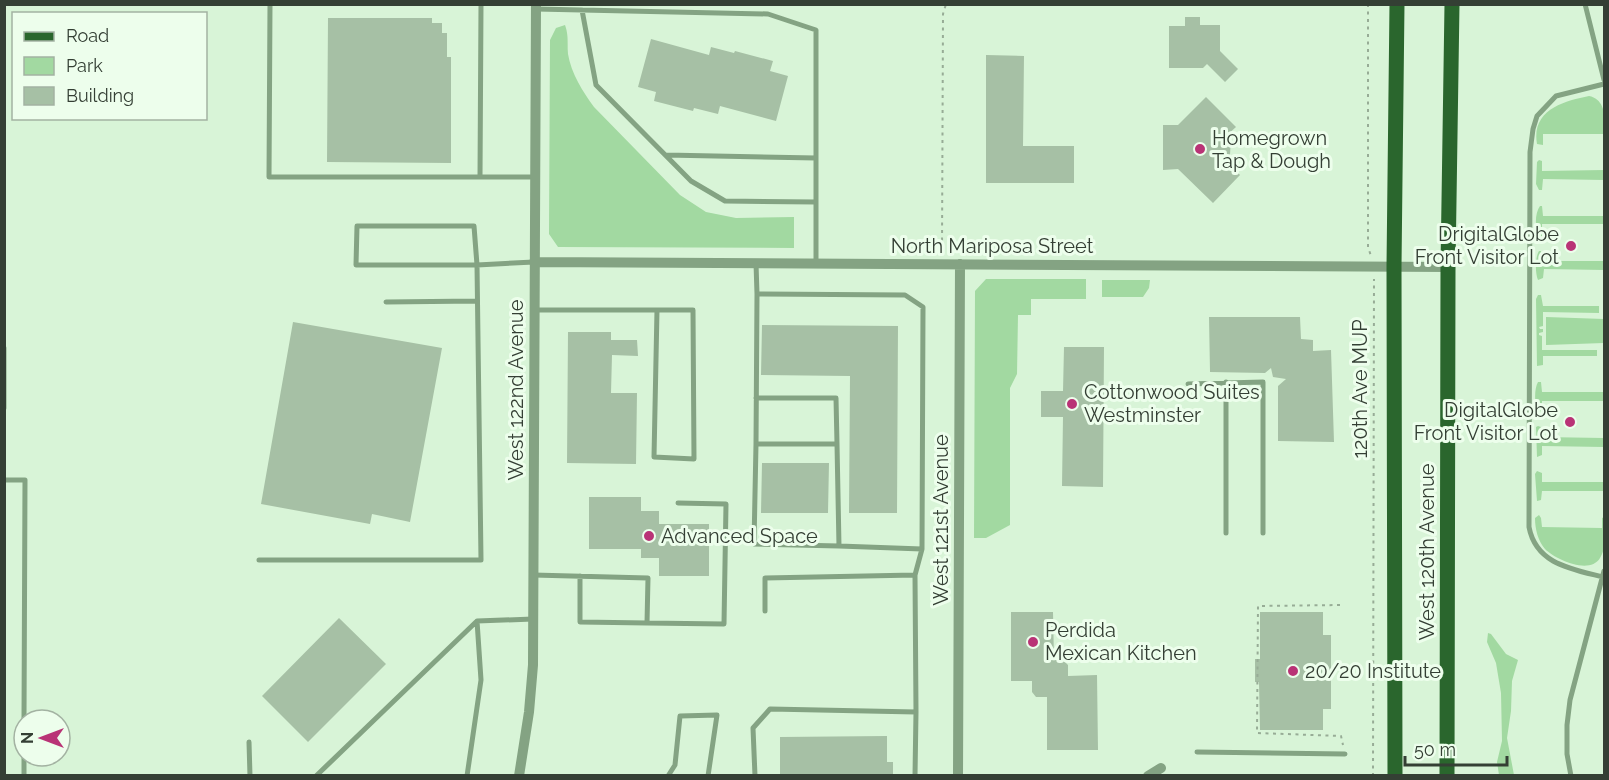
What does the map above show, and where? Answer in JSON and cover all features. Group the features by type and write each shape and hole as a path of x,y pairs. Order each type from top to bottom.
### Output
{"main road":[{"name":"West 120th Avenue","path":"1395,776 1394,266 1397,4"},
{"name":"West 120th Avenue","path":"1447,776 1448,267 1452,4"}],"street":[{"name":"West 122nd Avenue","path":"519,776 530,703 533,619 536,7"},
{"name":"North Mariposa Street","path":"534,262 1448,267"},
{"name":"West 121st Avenue","path":"958,776 960,264"},
{"path":"1148,776 1161,768"}],"lane":[{"path":"270,4 269,177 535,177"},
{"path":"480,177 481,4"},
{"path":"1571,776 1567,754 1570,700 1604,574 1564,568 1554,563 1537,548 1530,535 1530,152 1537,116 1556,96 1605,82 1585,4"},
{"path":"536,7 768,14 816,30 816,263"},
{"path":"582,10 596,85 692,181 725,201 816,202"},
{"path":"666,155 816,158"},
{"path":"259,560 480,560 477,265 474,226 357,226 356,265 477,265 534,262"},
{"path":"756,263 754,544 922,549"},
{"path":"757,294 905,295 923,307 922,549 915,575 915,776"},
{"path":"386,302 477,301"},
{"path":"534,310 657,310 693,310 694,459 654,457 657,310"},
{"path":"4,348 4,408"},
{"path":"1226,382 1226,532"},
{"path":"1188,384 1263,382 1263,533"},
{"path":"756,398 836,398 839,546"},
{"path":"756,444 837,444"},
{"path":"4,480 25,480 24,708"},
{"path":"580,576 580,622 724,624 726,504 678,502"},
{"path":"533,575 648,578 647,623"},
{"path":"765,611 765,578 915,575"},
{"path":"316,776 477,621 533,619"},
{"path":"467,776 481,680 477,621"},
{"path":"754,776 753,728 770,709 916,712"},
{"path":"668,776 675,765 680,716 717,715 708,776"},
{"path":"249,742 250,776"},
{"path":"1197,752 1345,754"}],"path":[{"path":"942,248 943,14 946,4"},
{"name":"120th Ave MUP","path":"1368,4 1368,247 1375,266 1373,776"},
{"path":"1340,605 1258,606 1257,733 1341,736"}],"green space":[{"path":"565,25 572,68 594,107 680,195 706,212 736,218 794,217 794,248 558,247 549,234 550,40 556,28"},
{"path":"1589,96 1595,98 1603,108 1604,144 1603,134 1543,134 1543,145 1537,144 1536,132 1544,115 1560,104"},
{"path":"1539,160 1542,161 1542,171 1604,170 1604,180 1543,179 1542,190 1539,190 1536,184"},
{"path":"1540,206 1542,206 1543,216 1604,216 1604,224 1542,224 1542,236 1540,236 1536,221"},
{"path":"1539,251 1541,251 1542,261 1604,261 1604,270 1544,269 1543,278 1538,280 1536,265"},
{"path":"986,279 1086,279 1086,299 1031,299 1031,315 1018,315 1017,374 1010,388 1010,525 986,538 974,538 975,291"},
{"path":"1102,280 1150,280 1149,288 1143,297 1102,297"},
{"path":"1538,295 1541,295 1543,306 1599,306 1599,313 1543,312 1543,326 1539,327 1543,329 1543,332 1539,333 1542,336 1542,350 1597,350 1597,356 1543,356 1543,365 1537,366 1536,299"},
{"path":"1546,317 1604,319 1604,343 1546,345"},
{"path":"1538,382 1541,382 1542,392 1604,392 1604,401 1542,401 1542,410 1539,412 1535,397"},
{"path":"1536,427 1541,427 1542,437 1604,438 1604,447 1542,446 1542,455 1537,457"},
{"path":"1537,471 1542,473 1542,482 1604,482 1604,491 1542,491 1541,500 1537,501 1535,474"},
{"path":"1539,515 1542,527 1602,528 1604,517 1605,544 1600,558 1595,563 1581,566 1550,553 1537,535 1535,518"},
{"path":"1488,633 1506,654 1518,660 1512,681 1507,738 1514,775 1499,775 1497,762 1502,741 1501,693 1496,663 1487,642"}],"building":[{"path":"1185,17 1200,17 1200,25 1220,25 1220,51 1238,69 1225,82 1207,64 1203,68 1169,68 1169,26 1185,26"},
{"path":"328,18 432,18 432,23 442,23 442,33 447,33 447,57 451,57 451,163 327,162"},
{"path":"651,39 709,55 711,47 773,61 770,71 788,76 776,121 720,106 718,114 694,108 693,111 654,101 656,92 638,87"},
{"path":"986,55 1024,56 1023,146 1074,146 1074,183 986,183"},
{"path":"1206,97 1236,127 1225,137 1231,137 1230,155 1225,155 1226,160 1240,175 1213,203 1178,169 1163,170 1163,125 1178,125"},
{"path":"1209,317 1300,317 1301,339 1313,340 1313,351 1331,350 1334,442 1278,441 1278,386 1286,379 1273,377 1271,368 1265,373 1210,372"},
{"path":"293,322 442,348 410,522 372,514 370,524 261,504"},
{"path":"762,325 898,326 897,513 849,513 850,376 761,375"},
{"path":"568,332 611,332 611,340 637,340 638,356 612,355 611,393 637,393 636,464 567,463"},
{"name":"Cottonwood Suites Westminster","path":"1064,347 1104,347 1103,487 1062,486 1063,417 1041,417 1041,391 1063,391"},
{"path":"762,463 829,463 828,513 761,513"},
{"name":"Advanced Space","path":"589,497 641,497 641,511 659,511 659,524 709,524 709,576 659,576 659,558 641,558 641,549 589,549"},
{"path":"1011,612 1053,612 1054,660 1062,659 1068,665 1068,676 1097,675 1098,750 1047,750 1047,697 1036,697 1032,692 1032,681 1011,681"},
{"name":"20/20 Institute","path":"1260,612 1323,612 1323,635 1331,635 1331,709 1323,709 1323,730 1260,730 1259,682 1255,682 1255,659 1260,659"},
{"path":"339,618 386,664 308,742 262,696"},
{"path":"887,736 887,762 893,762 893,776 780,776 780,737"}],"place":[{"name":"Homegrown Tap & Dough","path":"1200,149"},
{"name":"DrigitalGlobe Front Visitor Lot","path":"1571,246"},
{"name":"Cottonwood Suites Westminster","path":"1072,404"},
{"name":"DigitalGlobe Front Visitor Lot","path":"1570,422"},
{"name":"Advanced Space","path":"649,536"},
{"name":"Perdida Mexican Kitchen","path":"1033,642"},
{"name":"20/20 Institute","path":"1293,671"}]}
